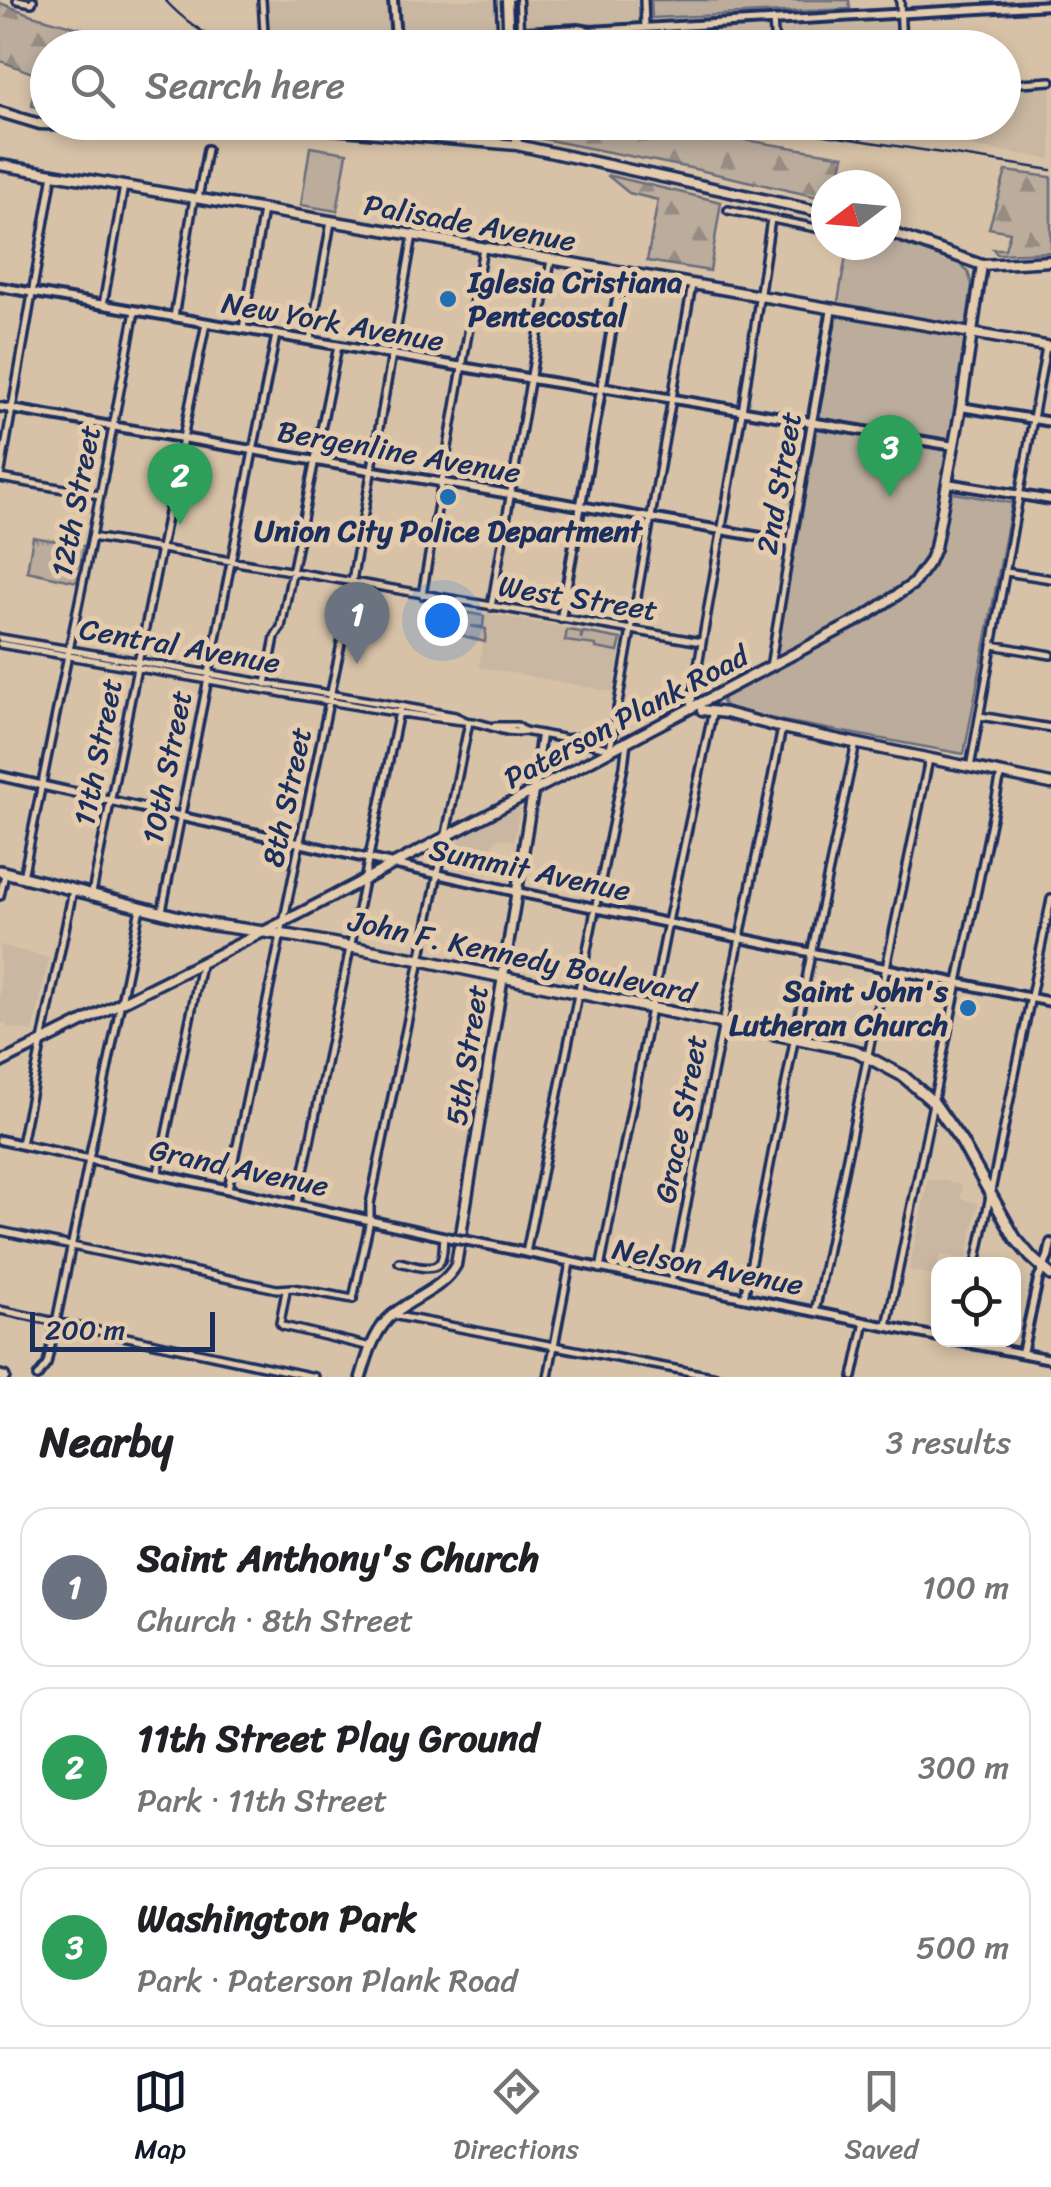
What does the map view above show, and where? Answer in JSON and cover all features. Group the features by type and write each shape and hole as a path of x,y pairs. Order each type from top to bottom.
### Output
{"main road":[{"path":"502,0 507,30"},
{"path":"0,112 30,121"},
{"path":"460,140 517,145 811,211"},
{"path":"517,140 517,145"},
{"name":"Palisade Avenue","path":"0,165 1049,347"},
{"path":"901,236 982,265 1051,262"},
{"name":"Paterson Plank Road","path":"0,1063 533,792 875,611 913,584 935,548 982,265"},
{"path":"720,692 719,701 726,713"},
{"path":"692,706 707,713 1051,784"},
{"path":"707,713 726,713 738,718"},
{"name":"5th Street","path":"392,1315 442,1282 456,1264 533,792"},
{"name":"John F. Kennedy Boulevard","path":"2,871 208,924 421,960 867,1056 903,1076 934,1103 961,1140 1015,1238 1047,1271"},
{"path":"361,1377 378,1333 392,1315"}],"street":[{"path":"17,0 33,1"},
{"path":"262,0 264,30"},
{"path":"393,0 395,30"},
{"path":"501,30 502,0"},
{"path":"519,0 520,30"},
{"path":"644,0 645,27"},
{"path":"900,0 901,30"},
{"path":"570,30 901,14 1028,3 1051,5"},
{"path":"773,20 773,30"},
{"path":"1021,83 1051,81"},
{"path":"174,317 207,148"},
{"path":"53,174 0,477 100,495"},
{"path":"103,305 124,186"},
{"path":"243,329 264,210"},
{"path":"728,210 811,227"},
{"path":"692,706 771,219"},
{"path":"310,340 331,222"},
{"name":"8th Street","path":"228,1188 330,698 412,235"},
{"path":"422,595 483,248"},
{"path":"491,606 552,260"},
{"path":"561,618 622,271"},
{"path":"610,749 692,284"},
{"name":"New York Avenue","path":"0,287 532,379 954,446"},
{"name":"2nd Street","path":"770,666 832,308"},
{"name":"12th Street","path":"23,877 135,311"},
{"name":"11th Street","path":"92,895 206,322"},
{"name":"10th Street","path":"162,914 276,335"},
{"path":"266,686 338,346"},
{"path":"970,768 1049,347"},
{"name":"Bergenline Avenue","path":"0,407 791,542"},
{"path":"961,407 1051,422"},
{"path":"947,483 1051,500"},
{"name":"West Street","path":"92,537 701,642"},
{"path":"1006,572 1051,580"},
{"name":"Central Avenue","path":"0,641 400,710 455,716 469,722 517,726 524,731 567,739 580,737 610,749"},
{"path":"992,644 1051,655"},
{"path":"297,1204 400,710"},
{"path":"600,1269 707,713"},
{"path":"979,716 1051,728"},
{"path":"0,1231 286,1290 353,1299 469,722"},
{"name":"Grace Street","path":"671,1283 782,728"},
{"name":"5th Street","path":"533,792 542,734"},
{"path":"526,1253 627,741"},
{"path":"744,1298 856,743"},
{"path":"815,1312 929,758"},
{"path":"887,1326 1001,774"},
{"name":"Summit Avenue","path":"0,776 516,892 1051,1002"},
{"path":"0,896 2,871"},
{"path":"20,1144 73,890"},
{"path":"977,1257 1051,899"},
{"path":"37,1377 46,1364 73,1246 140,908"},
{"path":"158,1174 202,962"},
{"name":"Grand Avenue","path":"0,1140 469,1242"},
{"path":"399,1262 426,1268 438,1265 447,1237"},
{"name":"Nelson Avenue","path":"469,1242 931,1335"},
{"path":"1022,1353 1038,1280 1047,1271 1051,1243"},
{"path":"548,1377 570,1263"},
{"path":"286,1290 280,1322 283,1326 371,1347"},
{"path":"0,1310 315,1377"},
{"path":"392,1315 717,1377"},
{"path":"853,1377 865,1322"},
{"path":"994,1347 1051,1359"}],"shaded area":[{"path":"262,0 497,0 499,30 264,30"},
{"path":"524,0 645,0 648,30 525,30"},
{"path":"894,19 898,30 668,30"},
{"path":"1051,82 1051,159 930,140 1021,140 1021,83"},
{"path":"458,609 622,637 613,692 479,667 483,641 453,636"},
{"path":"520,807 514,841 498,838 493,844 487,875 454,868 460,838"},
{"path":"0,945 49,958 33,1032 0,1023"},
{"path":"928,1180 962,1185 961,1199 978,1203 967,1257 931,1257 931,1275 909,1270"}],"green space":[{"path":"651,0 849,0 850,9 652,18"},
{"path":"0,3 86,30 30,30 30,72 0,61"},
{"path":"548,140 745,140 844,156 841,170 811,170 811,196"},
{"path":"310,147 347,153 337,211 301,205"},
{"path":"1006,171 1051,177 1051,252 997,254 993,249 1005,249 1010,232 989,228"},
{"path":"607,175 721,202 710,271 647,261 658,200 629,193"},
{"path":"901,243 960,264 972,285 942,491 1012,503 964,754 729,711 722,702 726,694 773,667 845,260 901,260"},
{"path":"33,537 84,546 77,582 27,571"},
{"path":"458,611 484,616 483,627 471,626 486,629 485,642 454,633"},
{"path":"567,630 581,632 581,639 583,632 621,639 618,652 565,641"}],"tram line":[{"path":"165,0 200,30"},
{"path":"858,140 1051,170"}],"place":[{"name":"Iglesia Cristiana Pentecostal","path":"448,299"},
{"name":"Union City Police Department","path":"448,497"},
{"name":"Washington Park","path":"890,497"},
{"name":"11th Street Play Ground","path":"180,525"},
{"name":"Saint Anthony's Church","path":"357,664"},
{"name":"Saint John's Lutheran Church","path":"968,1008"}]}
